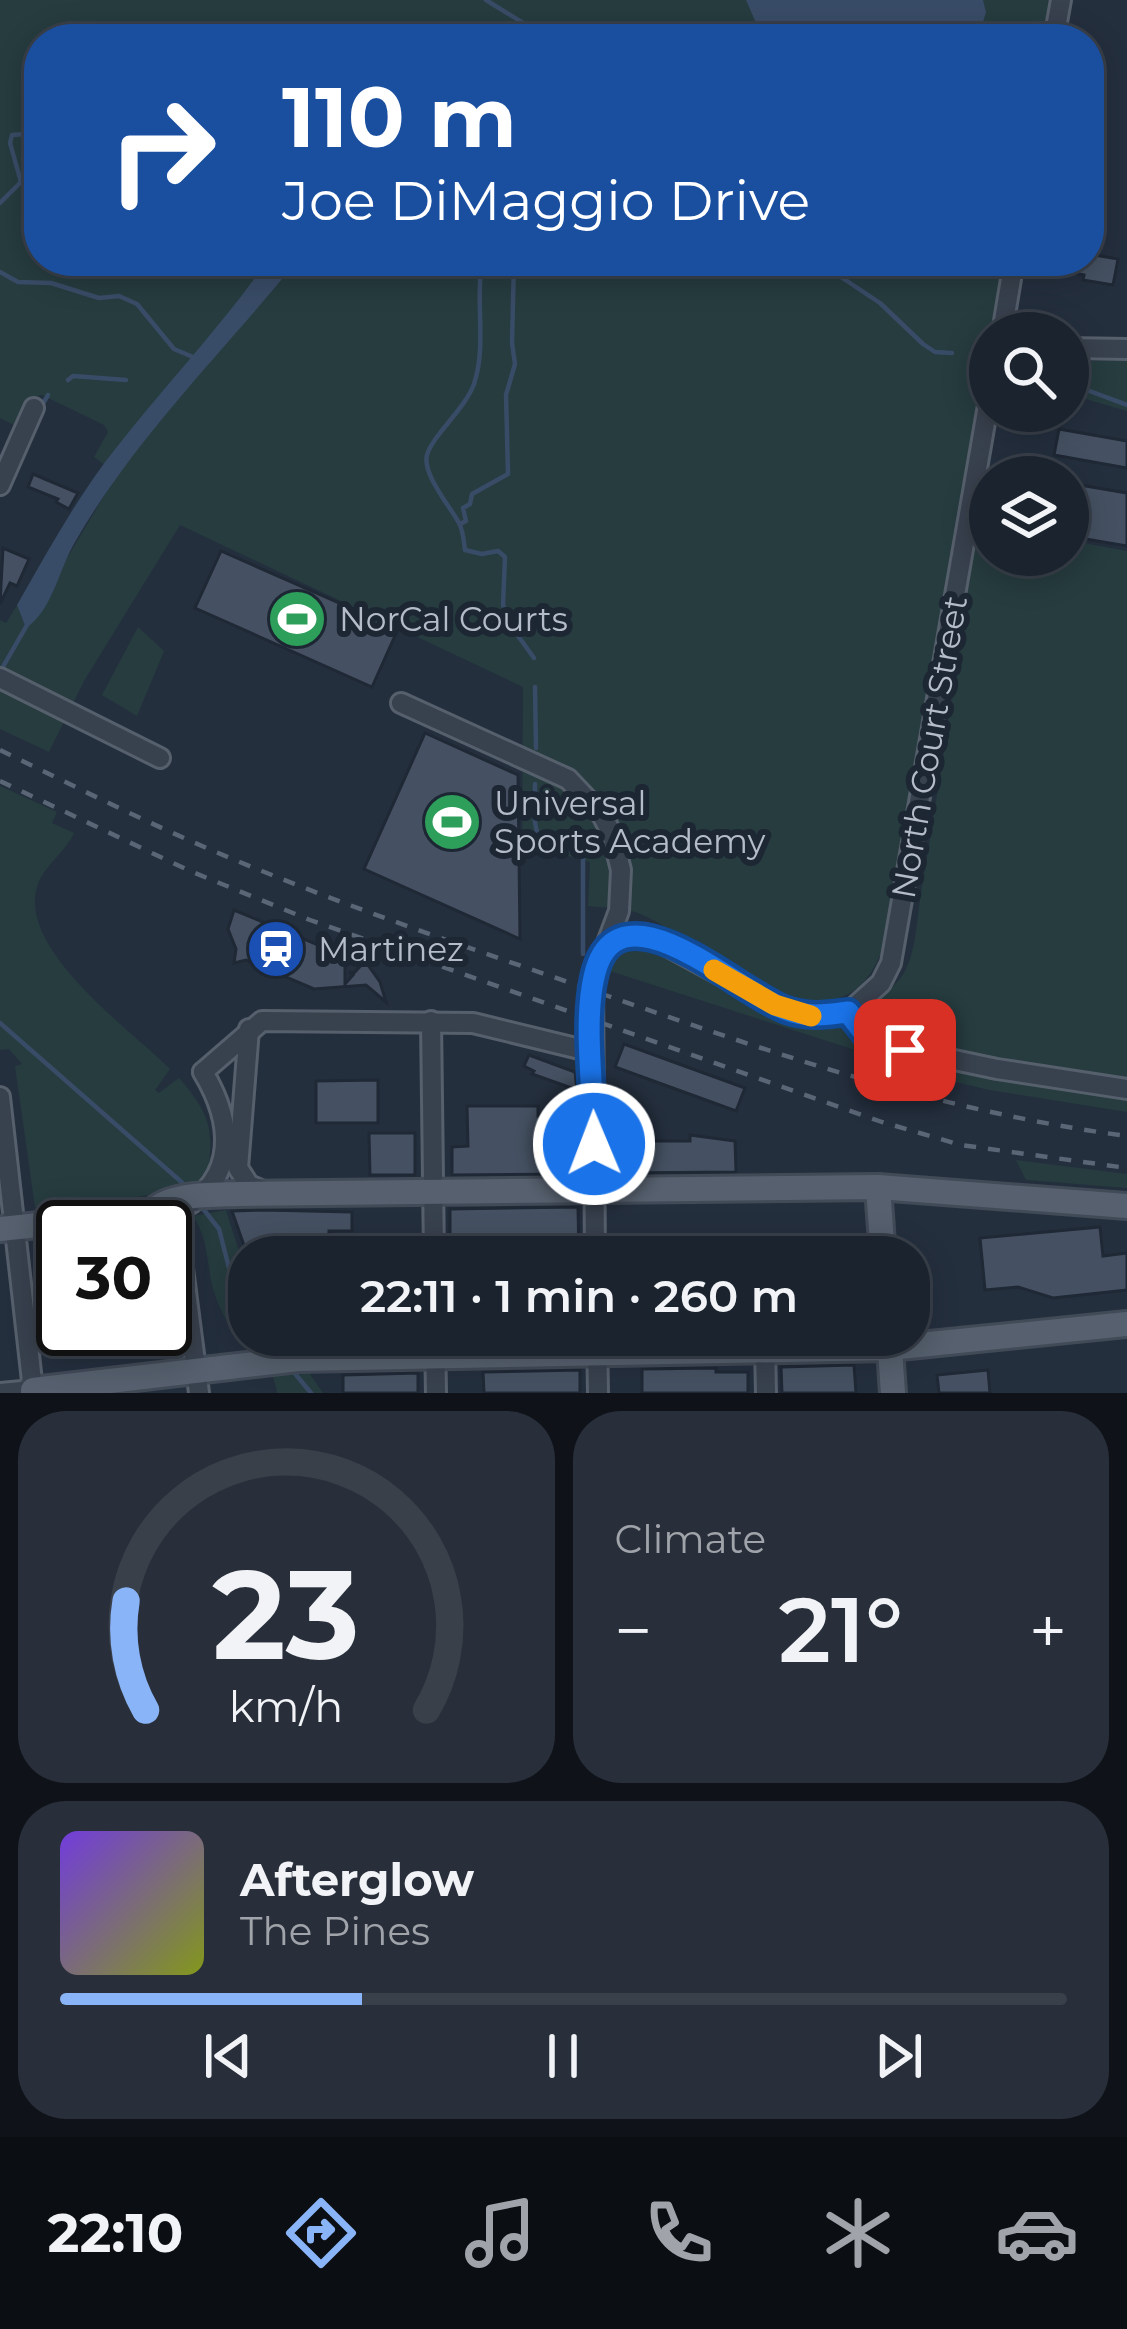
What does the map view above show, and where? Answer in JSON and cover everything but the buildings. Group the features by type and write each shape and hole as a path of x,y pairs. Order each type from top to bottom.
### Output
{"main road":[{"path":"878,1187 882,1236"},
{"path":"8,1228 151,1213 159,1204 270,1193 878,1187 1127,1206"},
{"path":"930,1339 1127,1324"},
{"path":"33,1391 198,1382 259,1365 327,1356"},
{"path":"891,1356 892,1393"}],"street":[{"path":"1006,312 1012,276"},
{"path":"1089,348 1127,349"},
{"path":"0,485 34,408"},
{"name":"North Court Street","path":"848,1012 871,995 891,963 983,432"},
{"path":"0,678 160,758"},
{"path":"401,703 552,770 588,798 612,834 621,870 619,911 593,980 595,1236"},
{"path":"607,947 625,935 645,934 787,1011 812,1016 848,1012 862,1033 883,1045 1127,1089"},
{"path":"203,1072 262,1021 431,1021 501,1027 592,1052"},
{"path":"431,1021 434,1236"},
{"path":"249,1029 238,1168 249,1185 270,1193"},
{"path":"203,1072 221,1080 242,1119"},
{"path":"198,1382 195,1203 221,1165 225,1118 203,1072"},
{"path":"0,1097 8,1228 33,1391 0,1393"},
{"path":"435,1356 436,1393"},
{"path":"597,1356 598,1393"},
{"path":"765,1356 766,1393"}],"green space":[{"path":"0,0 1053,0 1047,24 24,24 24,276 1003,276 997,312 969,312 969,432 976,432 890,925 872,971 847,995 816,1001 782,993 643,915 588,906 590,862 522,843 523,687 180,525 84,681 49,752 0,729 0,620 6,623 17,605 26,627 117,474 94,457 108,432 104,425 42,395 28,399 18,427 0,418"},
{"path":"1089,361 1127,361 1127,411 1089,400"},
{"path":"1089,544 1127,551 1127,1112 989,1090 890,1066 883,1059 610,971 623,952 644,945 759,1012 799,1026 843,1021 882,997 902,976 911,957 969,568 969,576 1089,576"},
{"path":"138,627 164,651 137,716 102,695"},
{"path":"0,786 57,812 52,823 74,833 37,887 36,911 44,937 82,987 170,1069 155,1090 159,1093 179,1078 199,1104 210,1142 205,1176 169,1191 111,1200 36,1200 35,1207 15,1066 22,1064 9,1049 0,1050"},
{"path":"1016,1160 1127,1174 1127,1188 1026,1180"},
{"path":"226,1210 234,1236 228,1236 228,1323 216,1298 193,1216"},
{"path":"291,1356 323,1393 277,1393 258,1357"}],"water":[{"path":"746,0 983,0 986,12 982,24 756,24"},
{"path":"256,276 284,276 124,468 75,542 42,611 26,628 17,605 76,505 116,448"}],"waterway":[{"path":"486,0 525,24"},
{"path":"0,203 21,182 10,143 12,135 24,134"},
{"path":"0,272 18,282 51,283 99,298 119,296 137,304 174,349 193,357"},
{"path":"481,276 480,354 474,384 430,448 427,463 460,526 465,550 498,551 505,557 503,605 511,626 534,658"},
{"path":"460,524 466,521 463,508 470,504 472,494 508,474 506,395 515,364 514,276"},
{"path":"840,276 880,303 923,344 935,352 952,353"},
{"path":"68,380 73,376 126,380"},
{"path":"1089,391 1127,405"},
{"path":"41,407 48,395"},
{"path":"0,672 27,625"},
{"path":"535,687 536,748"},
{"path":"535,784 535,822 545,846 552,853 572,850 583,854 583,954"},
{"path":"0,1023 186,1186"},
{"path":"200,1205 219,1229 228,1264"},
{"path":"292,1370 311,1393"}],"railway":[{"path":"0,750 257,869 672,1018 928,1097 1127,1136"},
{"path":"0,781 190,871 310,920 882,1122 961,1145 1127,1168"}],"slow traffic":[{"path":"714,970 787,1011 811,1016"}],"place":[{"name":"NorCal Courts","path":"297,619"},
{"name":"Universal Sports Academy","path":"452,822"},
{"name":"Martinez","path":"276,949"}],"route":[{"path":"594,1144 593,980 607,947 628,934 656,938 787,1011 812,1016 848,1012 868,1038 905,1050"}]}
